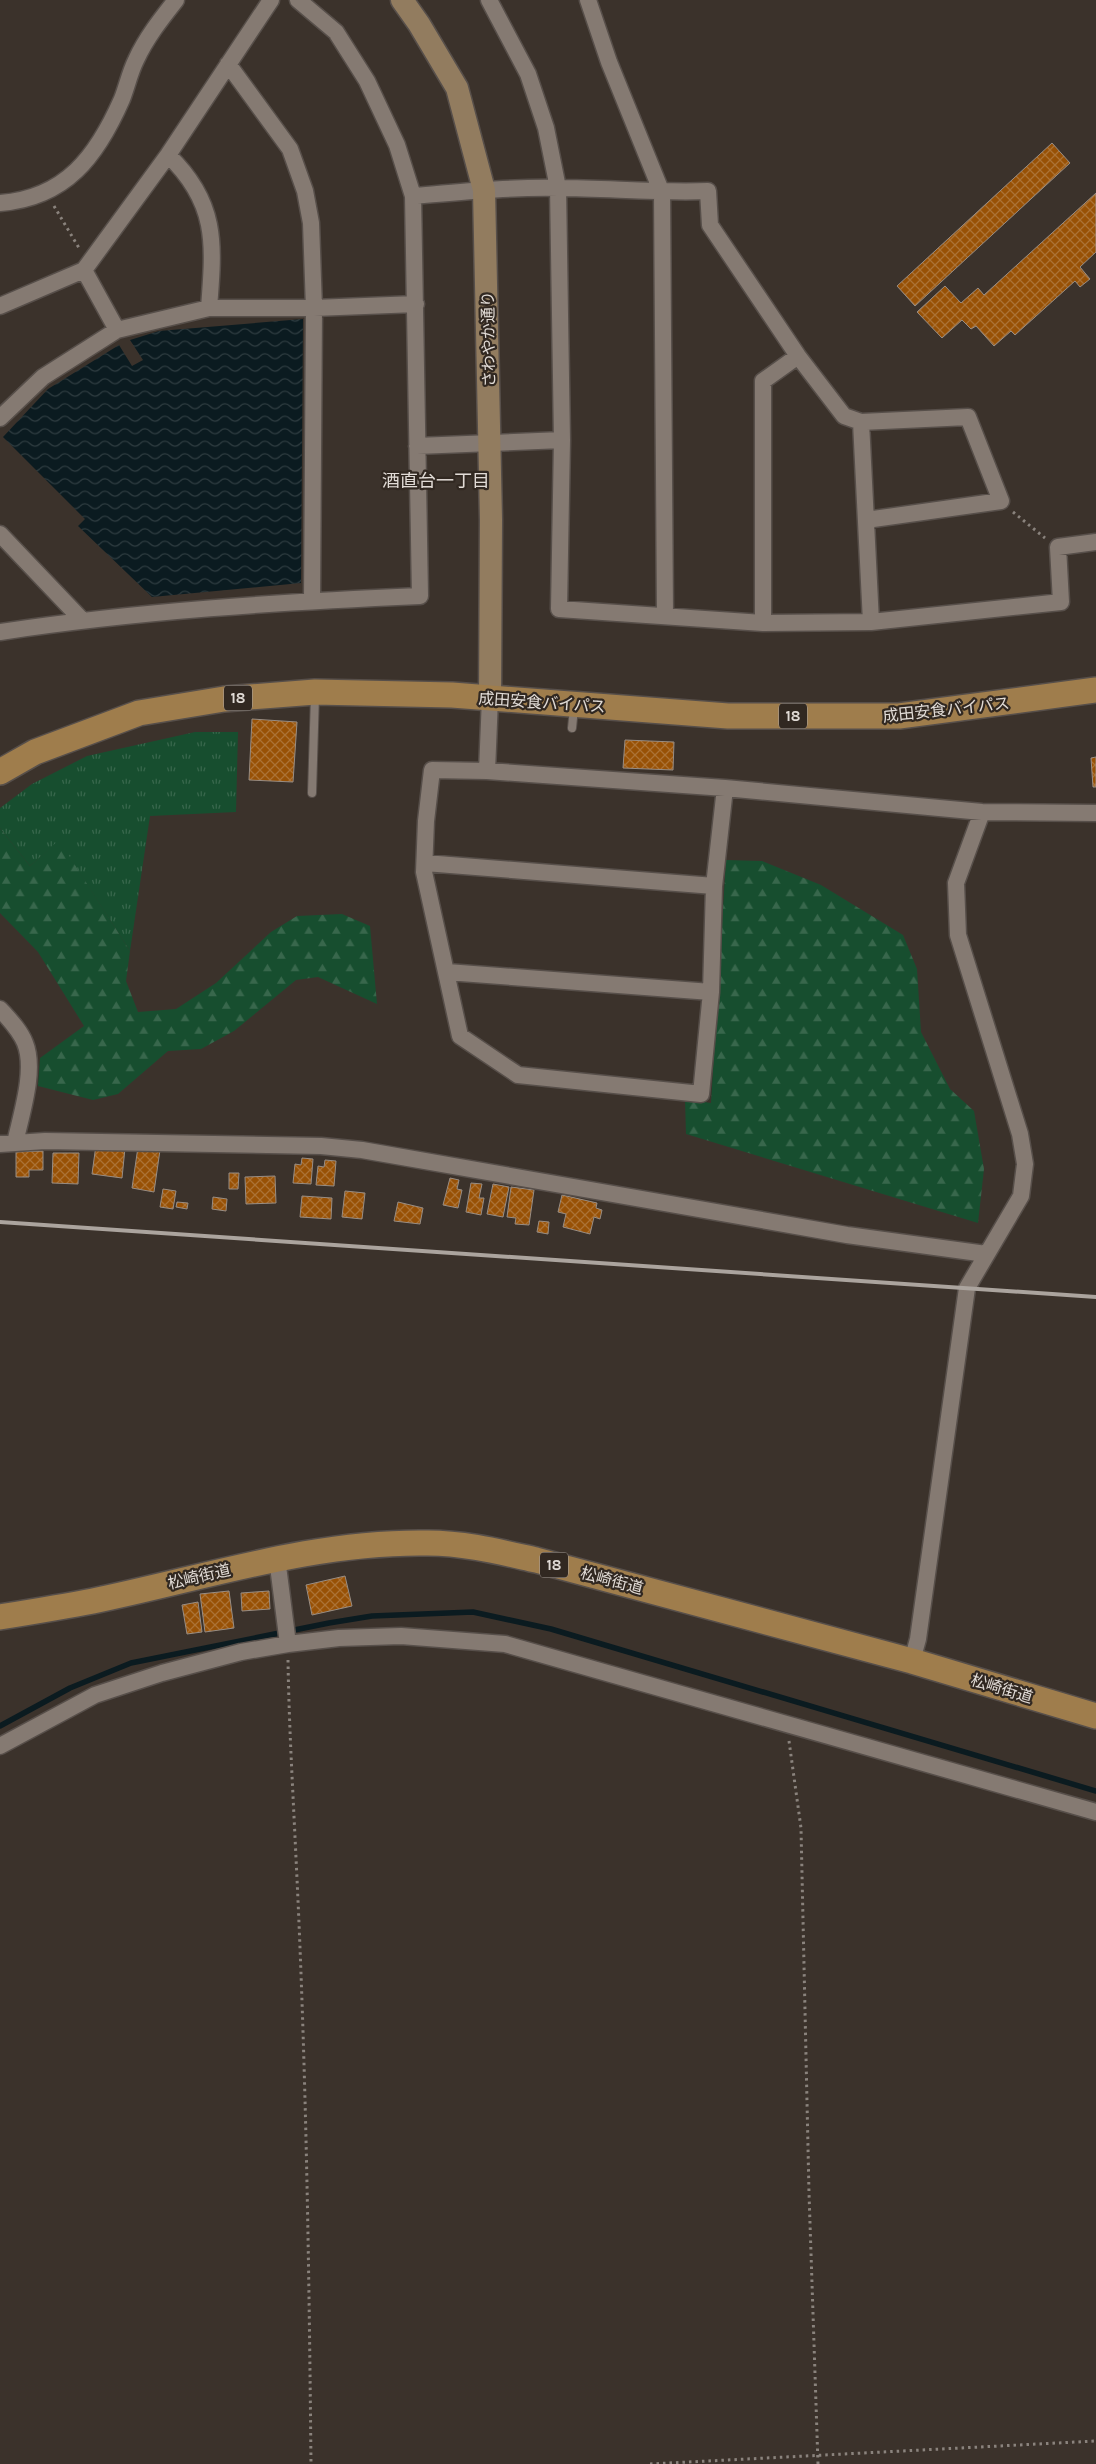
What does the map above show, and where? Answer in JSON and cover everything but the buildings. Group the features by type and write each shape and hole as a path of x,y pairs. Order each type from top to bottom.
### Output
{"main road":[{"name":"成田安食バイパス","path":"0,772 35,752 138,713 224,700 315,692 490,698 573,716 899,716 1096,690"},
{"name":"松崎街道","path":"0,1617 93,1601 318,1550 380,1543 430,1542 482,1547 536,1560 912,1661 1096,1716"}],"street":[{"path":"0,203 22,202 52,190 81,168 104,136 122,98 135,61 152,31 176,0"},
{"path":"0,306 84,270 168,155 271,0"},
{"path":"0,632 82,620 312,600 420,596 416,304 412,196 397,145 367,81 336,32 298,0"},
{"name":"さわやか通り","path":"402,0 419,24 456,88 484,190 490,443 490,698"},
{"path":"489,0 528,74 546,128 558,188 562,440 559,609 763,623 871,622 1061,602 1058,547 1096,542"},
{"path":"588,0 609,62 662,193 666,615"},
{"path":"228,64 290,150 302,182 311,223 314,308 312,600"},
{"path":"168,155 186,172 194,185 211,227 212,267 209,308"},
{"path":"412,196 484,190 558,188 662,193 708,190 710,225 798,356 844,416 860,422 968,417 1002,501 866,520"},
{"path":"84,270 116,330"},
{"path":"0,418 43,378 116,330 209,308 314,308 416,304"},
{"path":"763,623 763,381 798,356"},
{"path":"860,422 871,622"},
{"path":"417,446 562,440"},
{"path":"0,534 82,620"},
{"path":"487,771 490,698"},
{"path":"726,788 714,886 711,992 701,1094 518,1076 460,1036 424,872 426,821 432,770 487,771 726,788 982,812 1096,813"},
{"path":"912,1661 918,1639 967,1288 1022,1196 1025,1164 1020,1134 958,935 956,883 982,812"},
{"path":"425,863 714,886"},
{"path":"447,972 711,992"},
{"path":"0,1009 20,1035 29,1058 29,1071 8,1144 45,1141 255,1144 321,1146 362,1150 847,1236 986,1254"},
{"path":"277,1558 288,1641"},
{"path":"0,1746 95,1695 162,1672 288,1641 401,1636 505,1644 564,1659 670,1692 786,1723 1096,1812"}],"lane":[{"path":"312,793 315,692"}],"path":[{"path":"52,202 75,241"},
{"path":"1002,501 1036,532 1058,547"},
{"path":"288,1641 289,1752 296,1858 309,2286 311,2464"},
{"path":"786,1723 801,1828 809,2192 818,2464"},
{"path":"650,2464 1096,2441"}],"green space":[{"path":"195,732 238,732 236,812 150,816 130,951 59,841 30,866 0,828 0,808 32,784 87,756"},
{"path":"0,828 30,866 59,840 130,951 126,981 138,1012 176,1009 216,983 271,932 297,916 342,914 370,926 377,1004 318,977 296,980 234,1031 201,1049 168,1051 118,1094 93,1100 38,1086 40,1058 84,1026 38,952 0,913"},
{"path":"726,860 762,861 821,885 903,935 917,969 921,1032 950,1089 974,1111 984,1169 978,1223 686,1134 685,1099 711,1103"}],"water":[{"path":"303,319 301,583 152,597 78,526 85,519 3,437 48,389 119,345 132,366 143,360 130,340 159,331"}],"waterway":[{"path":"0,1726 70,1688 131,1663 372,1616 473,1612 551,1629 1096,1791"}],"railway":[{"path":"0,1222 1096,1297"}],"district":[{"name":"酒直台一丁目","path":"436,481"}]}
